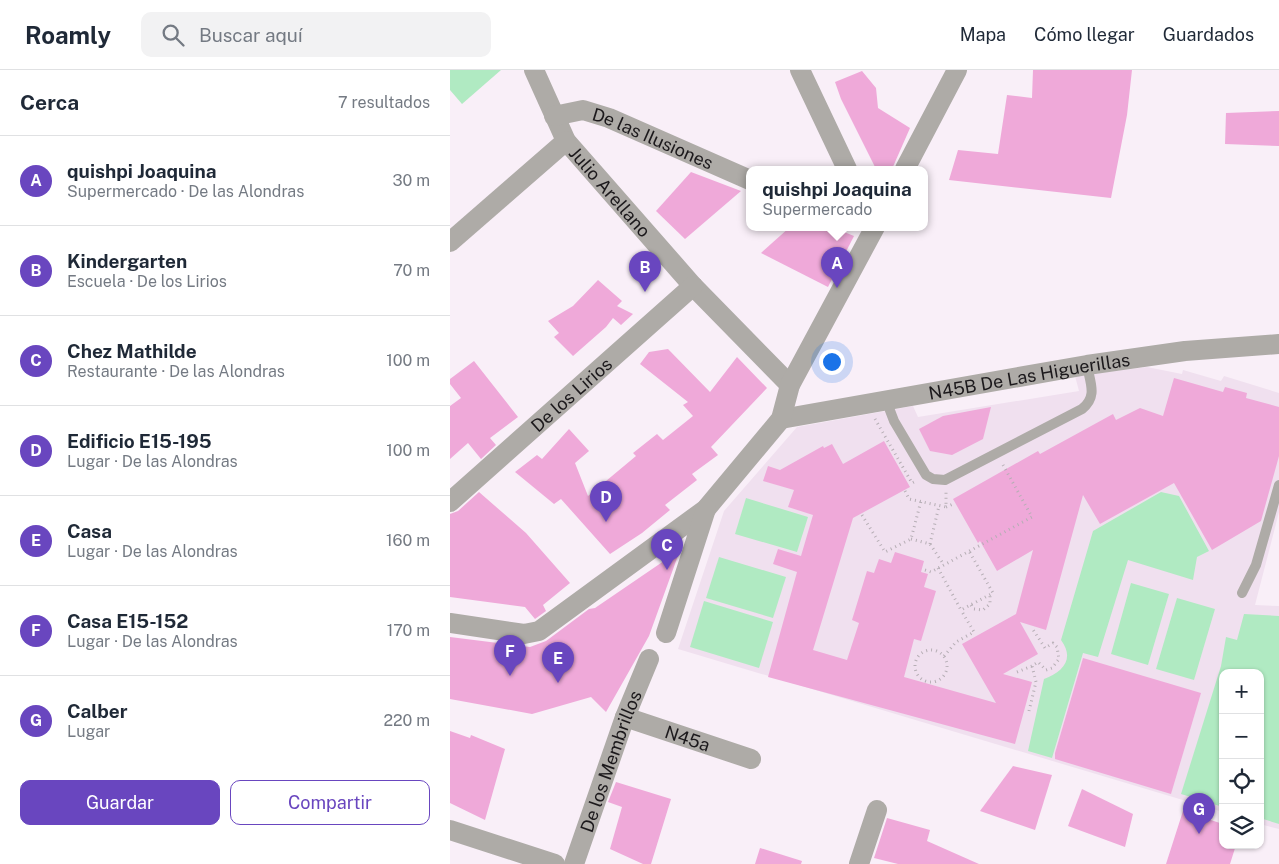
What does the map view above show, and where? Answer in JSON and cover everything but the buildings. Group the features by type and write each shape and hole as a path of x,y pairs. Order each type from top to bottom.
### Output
{"street":[{"name":"Julio Arellano","path":"534,70 566,142 693,286 790,385"},
{"path":"800,70 846,166"},
{"path":"907,166 958,70"},
{"name":"De las Ilusiones","path":"554,116 583,110 609,118 746,178"},
{"path":"450,242 566,142"},
{"path":"450,624 524,634 539,630 706,509 781,418 790,385 866,231"},
{"name":"De los Lirios","path":"450,502 693,286"},
{"name":"N45B De Las Higuerillas","path":"781,418 1087,365 1185,351 1279,344"},
{"path":"666,633 706,509"},
{"name":"De los Membrillos","path":"574,864 625,717 649,659"},
{"name":"N45a","path":"625,717 751,759"},
{"path":"859,864 877,810"},
{"path":"450,830 555,864"}],"lane":[{"path":"886,400 894,421 926,475 933,479 945,480 1082,409 1090,403 1092,398 1087,365"},
{"path":"1242,593 1256,565 1279,485"}],"path":[{"path":"924,570 930,572 944,565 1032,516 997,454"},
{"path":"912,539 921,501"},
{"path":"946,507 953,504"},
{"path":"930,544 939,506"},
{"path":"862,515 885,552 912,539 930,544 944,565"},
{"path":"970,551 993,593 990,595 990,604 983,610 974,609 971,605"},
{"path":"938,568 974,632 956,642 944,656"},
{"path":"961,610 990,595"},
{"path":"1017,672 1038,662 1046,670 1052,668 1059,659 1057,647 1053,643 1045,648 1032,628"},
{"path":"926,650 936,650 944,656 948,666 944,676 936,682 926,682 917,676 914,666 917,656 926,650"},
{"path":"1029,711 1036,682 1032,666"}],"shaded area":[{"path":"1147,367 1182,374 1183,370 1221,381 1224,376 1279,393 1279,512 1255,605 1279,606 1279,829 1264,825 1264,669 1219,669 1219,811 678,649 724,511 797,427 913,406 918,417 1079,391 1075,376"}],"green space":[{"path":"450,70 501,70 462,104 450,90"},
{"path":"1161,492 1179,496 1209,551 1197,557 1193,580 1128,560 1098,657 1083,653 1052,758 1028,751 1044,679 1057,673 1067,659 1067,653 1061,640 1093,531"},
{"path":"746,498 808,517 797,552 735,534"},
{"path":"719,557 786,577 773,618 706,598"},
{"path":"1131,583 1169,594 1148,665 1111,654"},
{"path":"1177,598 1215,609 1194,680 1156,669"},
{"path":"704,601 773,622 759,668 690,647"},
{"path":"1244,614 1279,616 1279,824 1264,819 1264,669 1220,669 1226,637 1237,640"},
{"path":"1219,672 1219,806 1181,794"}],"place":[{"name":"quishpi Joaquina","path":"837,288"},
{"name":"Kindergarten","path":"645,292"},
{"name":"Edificio E15-195","path":"606,522"},
{"name":"Chez Mathilde","path":"667,570"},
{"name":"Casa E15-152","path":"510,676"},
{"name":"Casa","path":"558,683"},
{"name":"Calber","path":"1199,834"}]}
